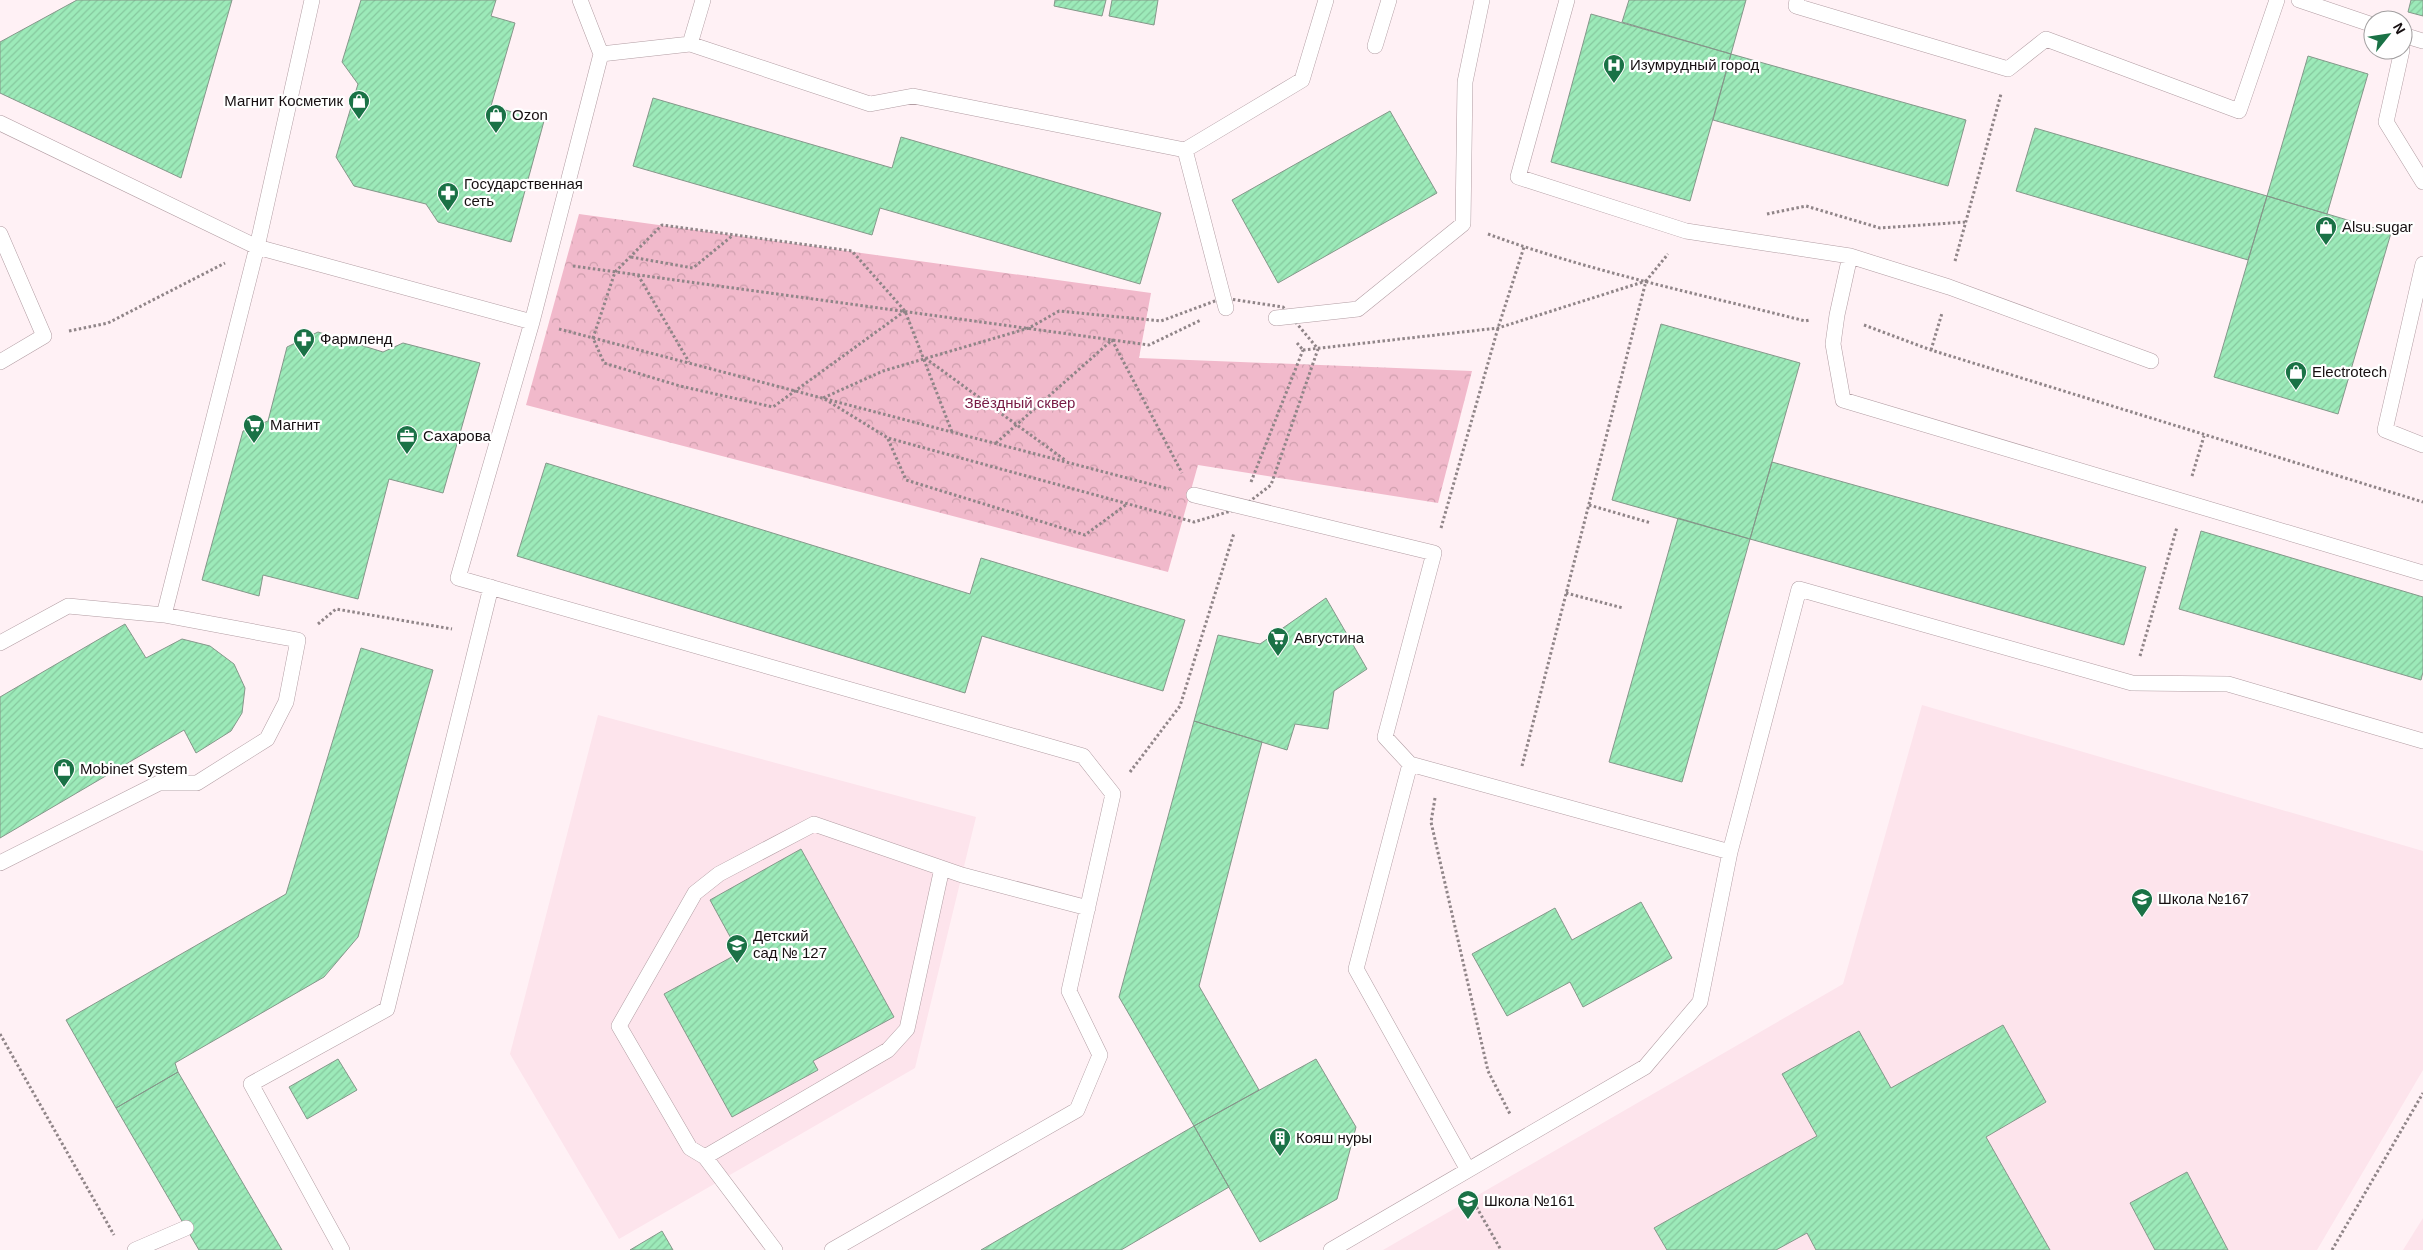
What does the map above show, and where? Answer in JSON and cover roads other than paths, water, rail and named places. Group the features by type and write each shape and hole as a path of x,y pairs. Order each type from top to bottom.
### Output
{"lane":[{"path":"164,615 257,247 312,0"},
{"path":"580,0 601,54 532,322 458,578 1083,756 1113,794 1069,991 1100,1055 1077,1110 832,1250"},
{"path":"690,44 702,0"},
{"path":"601,54 690,44 870,104 913,96 1184,150 1302,80 1326,0"},
{"path":"1376,46 1389,0"},
{"path":"1284,317 1358,309 1463,224 1465,82 1482,0"},
{"path":"1567,0 1518,177 1686,231 1850,256 1949,287 2151,361"},
{"path":"1798,0 1796,6 2008,69 2046,39 2239,112 2277,0"},
{"path":"2299,0 2363,22"},
{"path":"2399,60 2386,122 2423,182"},
{"path":"0,123 257,247 532,322"},
{"path":"1184,150 1224,303"},
{"path":"0,234 44,336 0,362"},
{"path":"1850,256 1837,315 1833,344 1843,400 2423,573"},
{"path":"2423,264 2385,430 2423,445"},
{"path":"1194,495 1434,553 1385,737 1410,764 1730,852"},
{"path":"342,1250 251,1084 387,1008 491,587"},
{"path":"1331,1250 1644,1067 1700,1002 1730,852 1799,589 2132,683 2228,684 2423,741"},
{"path":"0,643 68,606 164,615 298,640 286,702 267,739 197,783 159,783 0,863"},
{"path":"1410,764 1356,969 1468,1170"},
{"path":"775,1250 705,1157 690,1148 619,1026 695,893 719,874 814,824 942,868 1088,908"},
{"path":"705,1157 888,1050 907,1029 942,868"},
{"path":"135,1250 186,1228"}],"place":[{"name":"Изумрудный город","path":"1614,84"},
{"name":"Магнит Косметик","path":"359,120"},
{"name":"Ozon","path":"496,134"},
{"name":"Государственная сеть","path":"448,212"},
{"name":"Alsu.sugar","path":"2326,246"},
{"name":"Фармленд","path":"304,358"},
{"name":"Electrotech","path":"2296,391"},
{"name":"Магнит","path":"254,444"},
{"name":"Сахарова","path":"407,455"},
{"name":"Августина","path":"1278,657"},
{"name":"Mobinet System","path":"64,788"},
{"name":"Школа №167","path":"2142,918"},
{"name":"Детский сад № 127","path":"737,964"},
{"name":"Кояш нуры","path":"1280,1157"},
{"name":"Школа №161","path":"1468,1220"}],"park label":[{"name":"Звёздный сквер","path":"1020,403"}]}
